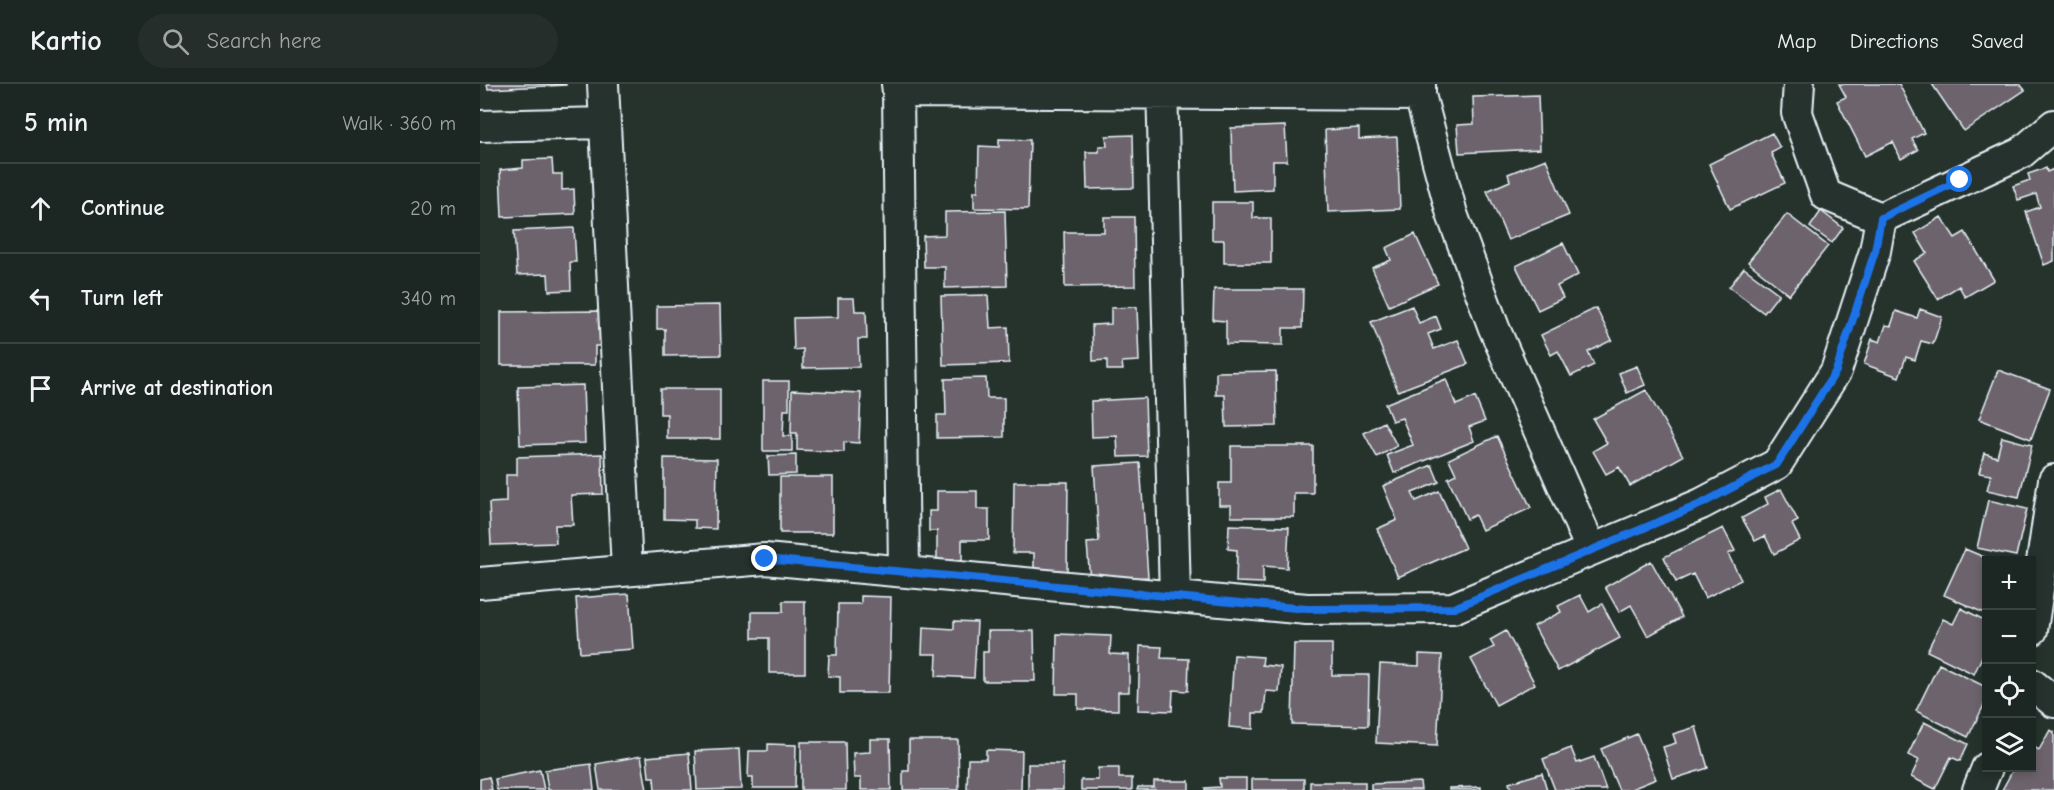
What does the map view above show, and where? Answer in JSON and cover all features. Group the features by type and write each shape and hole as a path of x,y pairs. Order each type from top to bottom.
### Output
{"street":[{"path":"603,84 627,570"},
{"path":"1798,84 1797,112 1826,195 1881,218 2021,153 2054,125"},
{"path":"904,572 897,88 1420,90 1452,214 1494,328 1591,549"},
{"path":"1162,88 1175,597"},
{"path":"480,126 604,123"},
{"path":"480,583 765,559 1307,609 1454,608 1701,504 1777,464 1836,371 1875,251 1881,218"},
{"path":"2034,610 2054,480"},
{"path":"2036,688 2054,702"},
{"path":"1978,790 1985,772"}],"building":[{"path":"487,84 566,84 566,85 488,89"},
{"path":"1839,84 1899,84 1924,133 1912,139 1918,150 1901,159 1893,142 1865,156 1837,101 1846,97"},
{"path":"1932,84 2020,84 2025,90 1964,131"},
{"path":"1538,95 1540,149 1459,153 1457,125 1474,124 1473,97"},
{"path":"1285,126 1287,161 1273,161 1273,189 1233,191 1231,128"},
{"path":"1359,128 1359,139 1397,137 1400,209 1328,212 1325,130"},
{"path":"1772,133 1780,148 1771,153 1785,183 1730,209 1709,164"},
{"path":"1133,135 1134,188 1087,189 1086,152 1099,152 1099,146 1107,146 1106,136"},
{"path":"999,139 1030,140 1028,209 974,208 974,191 978,191 979,146 999,147"},
{"path":"552,159 553,174 562,174 562,190 574,189 575,214 502,217 500,170 523,168 523,160"},
{"path":"1546,159 1569,215 1508,240 1487,191 1510,181 1508,174"},
{"path":"2046,168 2047,172 2054,169 2054,261 2044,265 2026,212 2040,207 2036,194 2018,200 2013,186 2030,180 2028,174"},
{"path":"1212,202 1253,202 1253,218 1271,218 1271,263 1224,263 1224,240 1212,240"},
{"path":"1005,211 1007,286 945,288 945,267 924,267 923,236 945,235 945,212"},
{"path":"1821,211 1843,228 1832,243 1810,227"},
{"path":"1787,214 1828,246 1789,295 1748,262"},
{"path":"1104,217 1134,217 1135,286 1065,287 1064,232 1104,232"},
{"path":"1941,217 1955,238 1965,232 1994,280 1965,297 1959,286 1938,299 1914,261 1927,253 1915,233"},
{"path":"574,228 576,262 570,262 571,290 549,291 548,274 517,275 514,231"},
{"path":"1415,234 1438,284 1389,306 1372,268 1391,260 1386,248"},
{"path":"1563,243 1578,275 1557,286 1563,298 1538,310 1516,266"},
{"path":"1744,268 1779,294 1764,313 1729,287"},
{"path":"1214,289 1303,289 1302,328 1283,328 1283,345 1226,344 1226,321 1213,320"},
{"path":"988,295 990,328 1008,327 1009,363 943,365 941,296"},
{"path":"838,298 854,298 855,311 866,311 867,339 858,339 859,367 803,368 803,349 794,350 793,318 838,317"},
{"path":"720,305 721,355 665,356 665,329 657,329 657,306"},
{"path":"1412,306 1419,323 1436,316 1441,329 1428,334 1434,349 1458,340 1468,364 1398,391 1371,322"},
{"path":"1137,307 1139,361 1122,362 1123,370 1107,370 1107,360 1093,361 1092,325 1111,324 1111,308"},
{"path":"1596,308 1612,340 1588,352 1594,365 1571,376 1558,351 1551,355 1541,335"},
{"path":"1920,309 1942,317 1933,344 1921,341 1915,360 1906,357 1899,377 1864,364 1872,339 1880,342 1886,325 1891,326 1896,311 1917,318"},
{"path":"600,311 601,346 595,346 595,365 501,365 501,312"},
{"path":"1637,366 1645,385 1627,393 1619,373"},
{"path":"1998,370 2050,389 2031,439 1979,419"},
{"path":"1276,371 1277,426 1226,427 1225,395 1216,395 1216,372"},
{"path":"986,378 987,398 1004,398 1004,437 937,438 937,415 946,415 945,379"},
{"path":"1446,379 1456,405 1475,397 1485,421 1469,427 1474,441 1394,473 1387,455 1413,445 1402,418 1392,421 1385,404"},
{"path":"763,381 789,381 789,410 784,410 783,436 792,436 792,451 763,451"},
{"path":"583,385 585,443 520,445 518,387"},
{"path":"660,389 720,389 720,439 667,439 667,414 660,414"},
{"path":"792,390 861,393 859,443 844,442 844,452 797,450 797,433 791,433"},
{"path":"1646,390 1683,456 1630,486 1619,467 1606,474 1593,451 1607,443 1593,419"},
{"path":"1145,398 1147,456 1118,457 1117,436 1092,437 1091,401"},
{"path":"1384,422 1397,446 1377,457 1364,433"},
{"path":"1497,436 1531,508 1482,530 1475,515 1467,519 1448,478 1456,474 1449,459"},
{"path":"2002,437 2032,445 2019,497 1987,490 1991,475 1979,473 1984,453 1997,457"},
{"path":"1231,446 1313,446 1313,493 1294,493 1294,517 1231,517 1231,505 1219,505 1219,483 1231,483"},
{"path":"602,454 603,494 571,495 573,525 555,525 556,543 491,545 489,503 506,502 506,475 517,475 517,457"},
{"path":"796,455 796,474 769,475 768,456"},
{"path":"664,458 717,459 716,529 695,528 695,520 664,519"},
{"path":"1140,463 1148,577 1090,581 1087,543 1099,542 1094,466"},
{"path":"1432,465 1439,482 1412,493 1416,501 1439,491 1465,548 1398,577 1377,529 1397,520 1383,486"},
{"path":"780,477 833,477 833,533 780,533"},
{"path":"1014,482 1068,482 1067,573 1034,573 1034,553 1013,553"},
{"path":"1781,489 1798,521 1792,524 1800,540 1774,554 1765,536 1755,541 1742,518 1768,504 1765,497"},
{"path":"937,491 977,491 977,509 989,509 989,540 962,540 962,563 937,563 937,531 929,531 929,511 937,511"},
{"path":"1988,500 2027,509 2016,556 1977,548"},
{"path":"1229,525 1289,527 1287,568 1263,566 1263,583 1236,582 1237,550 1228,549"},
{"path":"1723,528 1735,551 1728,554 1741,580 1705,598 1693,574 1676,582 1664,557"},
{"path":"1965,549 1982,556 1982,612 1944,595"},
{"path":"1651,561 1682,617 1648,636 1631,605 1619,612 1605,587"},
{"path":"629,594 633,649 580,653 576,598"},
{"path":"1580,595 1589,612 1602,604 1620,638 1558,671 1534,626 1561,612 1558,606"},
{"path":"861,596 891,597 889,693 840,693 840,677 828,676 829,655 837,655 838,604 861,604"},
{"path":"783,601 805,601 805,673 769,673 769,638 752,638 752,612 783,612"},
{"path":"1961,608 1982,619 1982,657 1974,674 1927,651 1943,619 1953,624"},
{"path":"954,621 977,622 974,678 936,676 937,654 922,654 923,627 954,629"},
{"path":"988,631 1034,631 1035,681 983,681 983,652 988,652"},
{"path":"1506,631 1535,684 1496,705 1471,659 1494,647 1490,640"},
{"path":"1057,634 1111,636 1110,654 1129,655 1129,692 1118,692 1118,710 1078,709 1078,694 1056,694"},
{"path":"1294,644 1332,644 1332,675 1369,675 1368,726 1292,724"},
{"path":"1140,646 1162,647 1161,658 1189,659 1188,691 1173,690 1172,711 1138,710"},
{"path":"1419,654 1442,655 1437,746 1376,743 1380,664 1419,666"},
{"path":"1234,655 1263,657 1262,665 1281,667 1279,692 1266,691 1264,713 1253,713 1253,729 1229,727"},
{"path":"1939,664 1982,685 1982,709 1968,737 1916,711"},
{"path":"1924,722 1968,744 1960,761 1951,757 1935,789 1911,777 1919,760 1908,755"},
{"path":"1696,727 1708,768 1673,779 1663,747 1676,743 1673,734"},
{"path":"2050,730 2054,732 2054,790 2002,790 2012,772 2036,772 2036,748 2039,750"},
{"path":"1637,734 1656,779 1629,790 1619,790 1601,749"},
{"path":"870,739 890,739 891,790 861,790 861,778 854,778 853,753 870,752"},
{"path":"909,740 958,740 959,790 903,790 903,771 909,771"},
{"path":"801,742 845,742 846,790 801,790"},
{"path":"768,744 796,745 795,788 753,788 753,777 748,777 749,751 768,751"},
{"path":"1571,748 1577,763 1594,757 1606,790 1555,790 1543,759"},
{"path":"739,749 741,789 697,790 695,751"},
{"path":"986,750 1022,751 1021,790 967,790 968,759 986,759"},
{"path":"689,753 692,790 655,790 654,777 649,777 647,757"},
{"path":"641,756 647,790 600,790 596,764"},
{"path":"591,764 594,790 548,790 545,770"},
{"path":"1028,764 1063,764 1063,790 1028,790"},
{"path":"1098,768 1119,768 1119,778 1132,778 1132,790 1081,790 1081,780 1098,780"},
{"path":"540,770 544,790 497,790 495,779"},
{"path":"1542,773 1547,790 1511,790 1509,783"},
{"path":"489,777 492,790 480,790 480,779"},
{"path":"1219,778 1246,778 1246,790 1205,790 1205,788 1220,787"},
{"path":"1252,779 1304,779 1304,790 1252,790"},
{"path":"1154,781 1189,781 1189,790 1137,790 1138,787 1154,787"},
{"path":"1310,782 1365,782 1365,790 1310,790"},
{"path":"1420,782 1421,790 1371,790 1371,784"},
{"path":"1481,787 1481,790 1449,790 1449,788"}],"route":[{"path":"765,559 1307,609 1454,608 1701,504 1777,464 1836,371 1875,251 1881,218 1960,180"}]}
